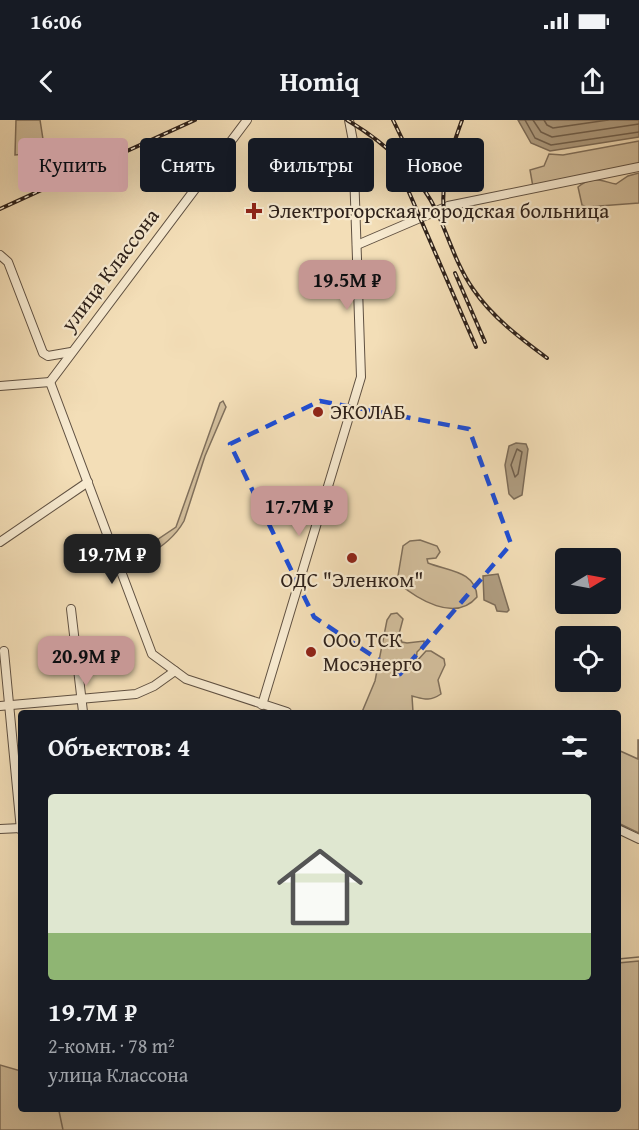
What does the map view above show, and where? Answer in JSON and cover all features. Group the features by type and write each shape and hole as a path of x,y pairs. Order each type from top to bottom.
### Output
{"street":[{"name":"улица Классона","path":"50,382 247,120"},
{"path":"262,705 361,377 353,141 349,120"},
{"path":"357,245 448,206 639,168"},
{"name":"улица Классона","path":"0,255 8,262 42,353 48,356 71,352"},
{"path":"0,386 50,382 152,654 186,679 280,710"},
{"path":"0,542 88,482"},
{"path":"71,609 83,710"},
{"path":"4,651 4,706 18,807"},
{"path":"4,706 136,693 154,686 175,671"},
{"path":"0,829 18,829"},
{"path":"621,830 639,839"}],"highlighted area":[{"path":"320,401 469,429 511,544 400,674 314,617 230,444"}],"shaded area":[{"path":"16,120 40,120 43,138 18,138 18,155 15,155"},
{"path":"639,141 639,165 533,187 530,170 544,166 549,154 563,155"},
{"path":"639,173 639,203 586,207 582,205 578,187 583,183 597,180 616,184 628,176"},
{"path":"223,401 226,407 205,456 184,521 167,542 145,556 139,552 176,527 220,403"},
{"path":"420,540 437,546 440,552 436,558 427,559 428,563 460,573 472,582 477,597 468,605 458,608 436,606 397,582 403,546 410,541"},
{"path":"397,613 403,619 399,634 402,642 424,641 424,645 417,652 416,662 426,651 431,651 444,659 445,665 438,680 441,694 430,699 412,696 413,710 363,710 375,681 387,620 391,614"},
{"path":"639,740 639,833 621,824 621,751 638,759"},
{"path":"639,961 639,1130 0,1130 0,1065 18,1070 18,1112 621,1112 621,963"}],"water":[{"path":"518,120 639,120 639,137 550,151 531,143"},
{"path":"516,443 526,444 528,449 522,495 514,499 509,494 505,465 509,446"},
{"path":"498,574 509,610 507,612 497,611 495,605 484,600 483,576"}],"waterway":[{"path":"621,959 639,957"},
{"path":"59,1112 63,1130"}],"railway":[{"path":"0,209 195,120"},
{"path":"347,120 375,138 411,172 438,214 458,262 473,289 498,318 547,358"},
{"path":"393,120 402,138"},
{"path":"445,222 444,181 462,120"},
{"path":"409,192 476,347"},
{"path":"455,273 485,342"}],"place":[{"name":"Электрогорская городская больница","path":"254,211"},
{"name":"ЭКОЛАБ","path":"318,412"},
{"name":"ОДС \"Эленком\"","path":"352,558"},
{"name":"ООО ТСК Мосэнерго","path":"311,652"}]}
